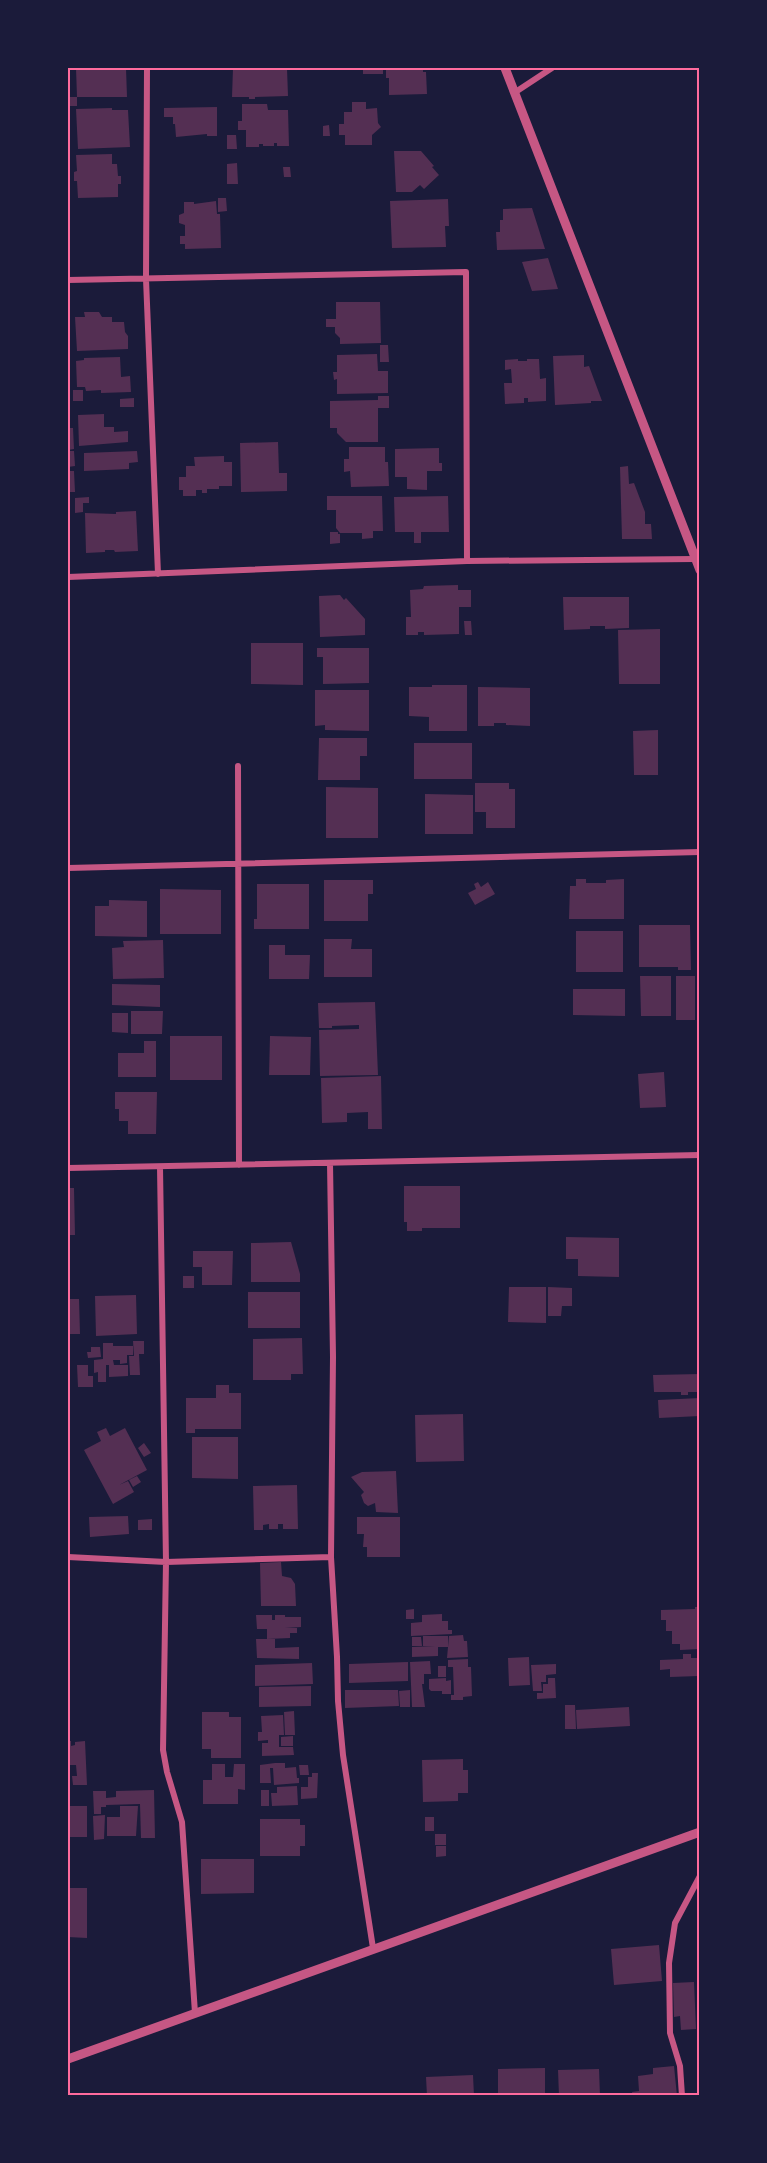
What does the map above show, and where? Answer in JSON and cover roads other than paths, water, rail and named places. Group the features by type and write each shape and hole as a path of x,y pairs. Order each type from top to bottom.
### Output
{"street":[{"path":"147,68 146,279 158,574"},
{"path":"505,68 699,570"},
{"path":"514,93 552,68"},
{"path":"68,280 466,272 467,561"},
{"path":"68,576 467,561 695,559"},
{"path":"238,766 239,1165"},
{"path":"68,868 699,852"},
{"path":"68,1168 699,1155"},
{"path":"330,1163 333,1357 331,1557 338,1701 343,1755 373,1948"},
{"path":"160,1167 166,1562 163,1750 182,1822 195,2013"},
{"path":"68,1557 166,1562 331,1557"},
{"path":"68,2059 699,1832"},
{"path":"682,2096 680,2067 670,2034 669,1963 675,1923 699,1876"}]}
